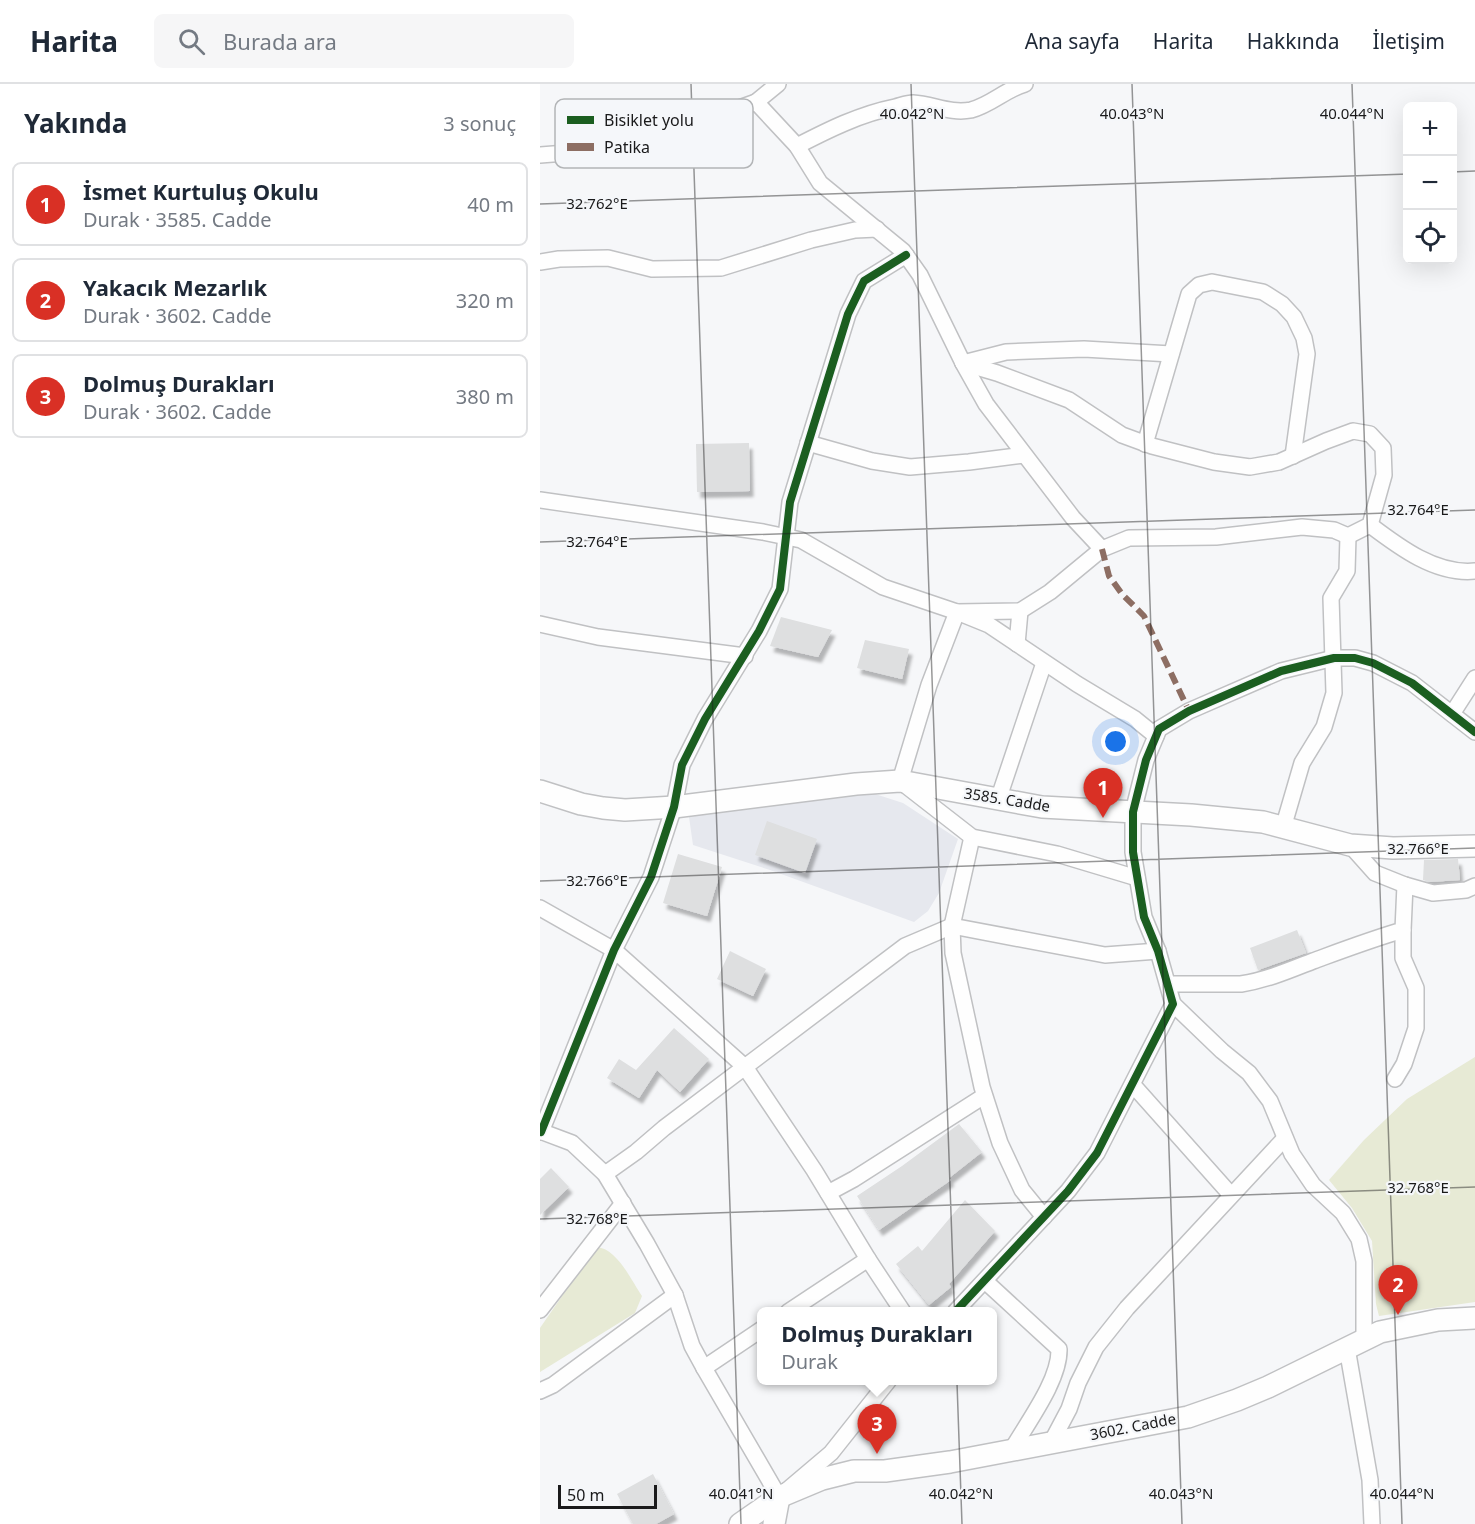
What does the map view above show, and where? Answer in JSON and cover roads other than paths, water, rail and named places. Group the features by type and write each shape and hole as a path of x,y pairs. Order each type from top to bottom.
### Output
{"main road":[{"name":"3585. Cadde","path":"540,791 581,804 625,810 674,807 856,784 900,781 1042,807 1224,817 1263,822 1350,845 1393,848 1475,846"},
{"name":"3602. Cadde","path":"740,1524 779,1497 822,1479 854,1472 911,1468 1188,1417 1269,1387 1380,1332 1438,1320 1475,1318"},
{"path":"774,1524 779,1497"}],"street":[{"path":"753,103 778,84"},
{"path":"797,146 831,128 880,110 912,104 951,111 970,110 988,104 1015,87 1025,84"},
{"path":"756,102 797,146 820,183 903,251 920,275 963,363 986,404 1073,518 1102,549"},
{"path":"540,155 555,154"},
{"path":"540,262 559,259 608,258 652,269 721,268 811,240 855,230 877,229"},
{"path":"885,1385 831,1453 779,1497 692,1346 675,1294 605,1174 572,1143 541,1132 614,950 651,877 674,807 682,765 705,719 744,656 780,589 790,502 848,314 864,281 906,255"},
{"path":"1145,444 1189,294 1198,285 1212,282 1263,292 1282,304 1299,325 1307,354 1293,456"},
{"path":"963,363 1006,352 1073,349 1171,354"},
{"path":"957,612 1020,611 1050,592 1102,549 1129,538 1216,537 1302,527 1334,530 1348,536 1370,525 1384,476 1383,448 1370,435 1353,431 1279,462 1250,467 1214,462 1145,444 1122,435 1069,400 963,363"},
{"path":"808,443 872,461 910,467 1024,455"},
{"path":"540,500 763,532 801,540 883,587 989,625 1044,663 1135,719 1156,736"},
{"path":"1370,525 1397,545 1436,566 1475,570"},
{"path":"1283,828 1302,763 1324,727 1334,693 1331,598 1347,571 1348,536"},
{"path":"1017,644 1020,611"},
{"path":"957,612 929,685 900,781 972,837 1057,854 1137,878"},
{"path":"540,624 598,636 744,656"},
{"path":"1372,1524 1370,1480 1356,1344 1364,1261 1359,1239 1343,1213 1313,1185 1292,1154 1270,1101 1249,1073 1222,1051 1173,1004 1158,951 1144,917 1133,852 1133,812 1146,760 1159,729 1189,711 1281,670 1334,658 1355,658 1373,663 1412,683 1475,732"},
{"path":"998,800 1044,663"},
{"path":"1452,714 1475,678"},
{"path":"972,837 952,926 953,953 984,1096 1000,1143 1022,1190 1044,1217"},
{"path":"1350,845 1375,873 1405,885 1433,893 1466,890 1475,886"},
{"path":"1395,1079 1404,1064 1416,1028 1416,988 1403,958 1405,885"},
{"path":"540,908 614,950 745,1067 900,1307"},
{"path":"605,1174 905,946 952,926 1104,955 1158,951"},
{"path":"1169,984 1253,982 1403,930"},
{"path":"959,1307 1068,1191 1097,1153 1173,1004"},
{"path":"1133,1084 1231,1195"},
{"path":"828,1193 854,1179 984,1096"},
{"path":"1051,1443 1069,1409 1078,1383 1096,1347 1127,1308 1285,1138"},
{"path":"540,1310 623,1203"},
{"path":"794,1307 868,1259"},
{"path":"985,1281 1059,1349 1059,1361 1054,1377 1011,1451"},
{"path":"540,1391 553,1385 675,1294"},
{"path":"704,1368 757,1332"}],"place":[{"name":"İsmet Kurtuluş Okulu","path":"1103,818"},
{"name":"Yakacık Mezarlık","path":"1398,1315"},
{"name":"Dolmuş Durakları","path":"877,1454"}]}
